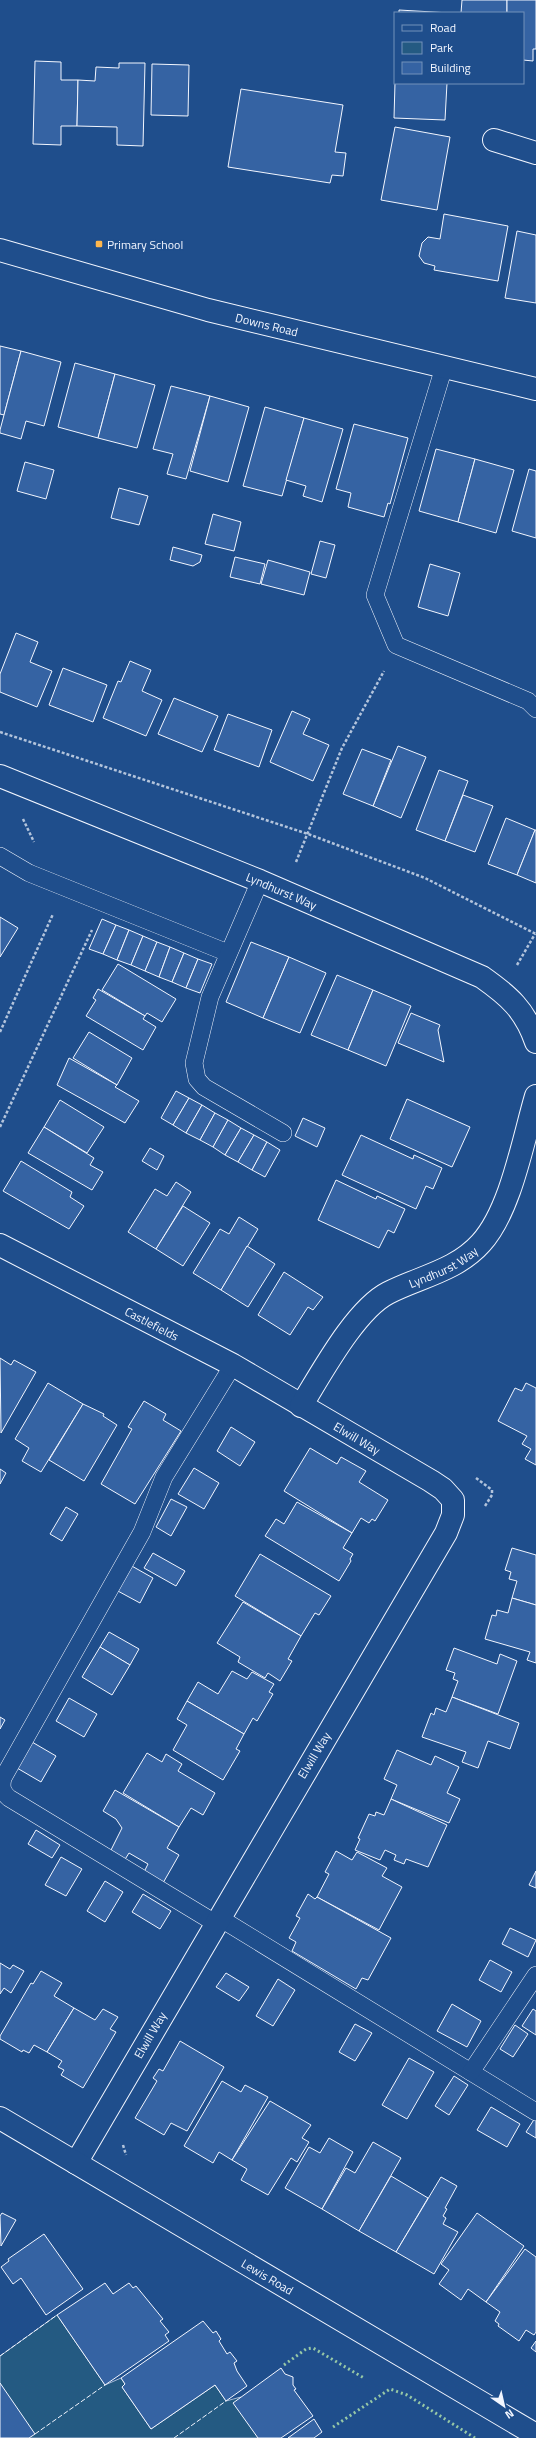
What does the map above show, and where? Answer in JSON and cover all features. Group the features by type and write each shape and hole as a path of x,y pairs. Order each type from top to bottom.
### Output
{"street":[{"path":"494,140 536,153"},
{"name":"Downs Road","path":"0,250 208,310 536,389"},
{"name":"Lyndhurst Way","path":"1,777 260,881 482,977 502,991 518,1007 530,1024 536,1042"},
{"name":"Lyndhurst Way","path":"301,1406 334,1353 364,1313 386,1294 453,1265 464,1259 481,1243 498,1219 508,1193 536,1096"},
{"name":"Castlefields","path":"0,1245 233,1365 301,1406"},
{"name":"Elwill Way","path":"76,2163 216,1920 446,1533 453,1515 453,1500 443,1489 301,1406"},
{"name":"Lewis Road","path":"0,2118 536,2435"}],"lane":[{"path":"444,367 375,595 396,645 528,702 536,709"},
{"path":"0,856 29,873 228,953"},
{"path":"260,881 210,997 194,1064 198,1079 204,1087 283,1133"},
{"path":"233,1365 164,1477 142,1532 3,1778 1,1786 4,1793 9,1798 536,2112"},
{"path":"471,2072 536,1975"}],"path":[{"path":"308,834 342,748 396,645"},
{"path":"0,732 308,834 424,878 536,934"},
{"path":"1,777 37,845"},
{"path":"0,1032 65,887"},
{"path":"0,1127 104,903"},
{"path":"474,1476 492,1490 492,1495 483,1510"},
{"path":"122,2138 128,2159"}],"green space":[{"path":"57,2315 105,2385 121,2378 125,2384 122,2387 151,2429 215,2385 226,2401 241,2397 258,2438 0,2438 0,2356"}],"building":[{"path":"462,0 507,0 507,12 461,12"},
{"path":"507,0 536,0 536,49 533,49 533,61 524,60 524,12 507,12"},
{"path":"399,10 433,12 399,12"},
{"path":"35,61 61,62 61,80 78,80 77,126 61,126 61,145 33,144"},
{"path":"119,63 145,63 143,146 117,145 117,127 77,126 78,80 95,81 96,67 119,68"},
{"path":"152,64 189,65 188,116 151,115"},
{"path":"395,84 447,84 445,120 394,118"},
{"path":"241,89 343,105 335,152 346,153 343,176 332,175 330,183 228,167"},
{"path":"395,127 450,137 437,210 381,200"},
{"path":"444,214 508,226 498,281 434,270 435,266 424,263 419,256 422,243 428,237 440,239"},
{"path":"517,231 536,235 536,303 505,298"},
{"path":"0,346 21,351 4,415 0,414"},
{"path":"21,351 61,362 44,426 26,421 21,439 0,433 0,430"},
{"path":"75,363 115,374 98,438 58,427"},
{"path":"115,374 155,385 137,448 98,438"},
{"path":"171,386 210,396 186,479 167,474 173,454 153,449"},
{"path":"210,396 249,407 228,482 190,471"},
{"path":"265,407 304,418 282,496 243,486"},
{"path":"304,418 343,429 322,502 303,496 306,486 286,480"},
{"path":"354,424 408,438 390,504 388,503 384,517 348,507 351,493 336,489"},
{"path":"436,449 475,459 458,522 419,511"},
{"path":"475,459 514,470 496,533 458,522"},
{"path":"25,462 54,470 46,499 17,491"},
{"path":"529,469 536,471 536,538 512,531"},
{"path":"119,488 148,496 139,525 111,518"},
{"path":"213,514 241,522 234,551 205,544"},
{"path":"320,541 335,545 326,578 311,574"},
{"path":"173,547 202,555 200,562 193,566 170,560"},
{"path":"235,557 265,564 260,584 230,577"},
{"path":"268,560 310,572 304,595 261,584"},
{"path":"430,564 460,573 448,616 418,607"},
{"path":"16,633 38,642 30,662 52,671 37,707 0,692 0,674"},
{"path":"130,661 151,670 142,691 162,700 146,736 103,718 118,681 121,682"},
{"path":"63,668 107,685 93,722 49,705"},
{"path":"174,698 218,716 202,752 158,734"},
{"path":"292,711 310,719 303,734 329,745 313,781 270,762"},
{"path":"228,714 272,730 259,767 214,750"},
{"path":"398,746 426,757 401,818 373,806"},
{"path":"362,749 391,760 373,806 343,794"},
{"path":"439,770 468,781 445,841 416,830"},
{"path":"463,795 493,806 475,852 445,841"},
{"path":"506,818 535,830 517,875 488,864"},
{"path":"536,830 536,883 517,875"},
{"path":"0,917 18,928 0,957"},
{"path":"102,919 116,925 103,954 89,949"},
{"path":"116,925 129,930 117,960 103,954"},
{"path":"129,930 143,936 131,965 117,960"},
{"path":"143,936 157,942 145,971 131,965"},
{"path":"157,942 170,947 159,977 145,971"},
{"path":"251,942 289,957 263,1018 226,1002"},
{"path":"170,947 184,953 172,982 159,977"},
{"path":"184,953 198,959 186,988 172,982"},
{"path":"289,957 326,973 300,1033 263,1018"},
{"path":"198,959 212,964 200,993 186,988"},
{"path":"118,964 176,999 162,1022 147,1013 145,1016 102,990"},
{"path":"337,975 373,990 348,1050 311,1035"},
{"path":"98,989 145,1016 143,1019 156,1027 143,1050 86,1016 96,1000 93,998"},
{"path":"373,990 411,1006 386,1066 348,1050"},
{"path":"411,1013 440,1025 438,1030 444,1062 398,1043"},
{"path":"89,1032 132,1058 117,1085 73,1058"},
{"path":"69,1058 117,1085 115,1087 139,1101 125,1123 57,1085"},
{"path":"176,1091 189,1098 173,1125 161,1118"},
{"path":"189,1098 202,1105 186,1133 173,1125"},
{"path":"407,1099 470,1127 452,1167 390,1139"},
{"path":"60,1100 104,1127 87,1153 44,1127"},
{"path":"202,1105 215,1113 200,1140 186,1133"},
{"path":"215,1113 228,1120 213,1147 200,1140"},
{"path":"303,1118 325,1128 317,1147 295,1136"},
{"path":"228,1120 241,1128 225,1155 213,1147"},
{"path":"44,1127 94,1158 90,1165 103,1172 92,1190 28,1153"},
{"path":"241,1128 254,1135 238,1162 225,1155"},
{"path":"254,1135 267,1142 252,1170 238,1162"},
{"path":"361,1135 413,1159 414,1155 442,1168 433,1189 426,1186 416,1209 342,1175"},
{"path":"267,1142 280,1150 265,1177 252,1170"},
{"path":"150,1148 164,1156 157,1170 142,1161"},
{"path":"21,1161 72,1192 70,1197 84,1206 69,1229 3,1191"},
{"path":"336,1180 376,1199 377,1196 405,1209 394,1233 388,1230 379,1248 318,1220"},
{"path":"176,1182 191,1192 156,1249 128,1232 155,1189 167,1196"},
{"path":"183,1206 210,1223 183,1266 156,1249"},
{"path":"239,1217 258,1229 221,1290 193,1273 220,1229 229,1234"},
{"path":"247,1246 275,1264 248,1307 221,1290"},
{"path":"284,1272 323,1297 313,1310 308,1307 290,1335 258,1315"},
{"path":"0,1358 11,1365 14,1360 36,1372 1,1433"},
{"path":"48,1383 83,1404 41,1472 22,1461 29,1448 15,1439"},
{"path":"526,1383 536,1388 536,1465 525,1459 531,1449 522,1444 527,1436 498,1421 515,1388 522,1391"},
{"path":"144,1401 166,1414 163,1420 181,1431 135,1504 101,1484 132,1429 128,1427"},
{"path":"83,1404 104,1414 103,1416 117,1425 84,1481 49,1460"},
{"path":"231,1427 255,1442 240,1466 217,1451"},
{"path":"310,1448 337,1464 341,1457 366,1471 359,1482 388,1500 375,1521 372,1519 369,1523 361,1518 352,1533 284,1491"},
{"path":"194,1468 219,1483 204,1509 178,1494"},
{"path":"0,1469 6,1473 0,1484"},
{"path":"171,1499 187,1507 171,1536 156,1527"},
{"path":"297,1502 352,1533 343,1548 353,1554 350,1559 351,1561 339,1581 265,1536 276,1519 284,1524"},
{"path":"66,1507 78,1514 62,1541 50,1534"},
{"path":"512,1548 536,1555 536,1605 512,1598 517,1581 509,1579 511,1572 505,1570"},
{"path":"153,1553 185,1571 176,1586 144,1568"},
{"path":"260,1554 331,1596 319,1615 315,1613 301,1636 235,1596"},
{"path":"130,1565 153,1578 140,1603 116,1590"},
{"path":"512,1598 536,1605 536,1663 527,1660 530,1652 485,1639 492,1615 496,1616 497,1610 508,1613"},
{"path":"243,1602 301,1636 288,1659 292,1661 280,1681 268,1673 265,1678 238,1662 240,1657 217,1643"},
{"path":"109,1632 139,1649 130,1665 100,1647"},
{"path":"100,1647 130,1665 112,1695 82,1677"},
{"path":"454,1648 497,1664 500,1654 517,1661 498,1714 452,1697 458,1681 453,1679 455,1673 446,1670"},
{"path":"232,1671 247,1679 252,1672 274,1684 269,1692 273,1694 257,1721 253,1718 244,1734 187,1701 198,1682 218,1694"},
{"path":"452,1697 519,1723 510,1749 488,1741 478,1768 462,1762 466,1752 422,1737 431,1713 434,1715 436,1708 446,1712"},
{"path":"69,1698 97,1714 84,1737 56,1721"},
{"path":"187,1701 244,1734 236,1749 240,1751 223,1780 173,1750 187,1725 177,1719"},
{"path":"0,1717 5,1720 0,1729"},
{"path":"32,1742 56,1756 41,1782 17,1768"},
{"path":"397,1750 431,1765 435,1756 459,1767 447,1793 460,1799 449,1823 391,1799 397,1785 384,1779"},
{"path":"147,1753 162,1762 166,1754 182,1764 178,1771 215,1793 203,1815 191,1808 179,1827 123,1793"},
{"path":"115,1790 179,1827 167,1848 179,1855 163,1883 144,1872 148,1864 129,1853 124,1861 110,1852 122,1828 116,1819 103,1811"},
{"path":"391,1799 447,1825 428,1867 406,1859 404,1864 394,1860 396,1855 385,1850 380,1860 355,1850 360,1839 358,1838 369,1814 375,1816 376,1812 384,1815"},
{"path":"36,1830 60,1845 52,1858 28,1844"},
{"path":"336,1851 352,1860 357,1852 387,1868 382,1876 402,1887 379,1930 317,1897 329,1874 325,1872"},
{"path":"61,1857 82,1869 66,1896 45,1885"},
{"path":"536,1871 536,1888 529,1885"},
{"path":"105,1881 123,1892 105,1922 87,1911"},
{"path":"143,1894 171,1911 160,1929 132,1912"},
{"path":"308,1894 315,1899 317,1897 391,1938 368,1980 362,1978 356,1989 292,1951 296,1942 289,1938 300,1918 296,1916"},
{"path":"510,1928 536,1940 528,1957 502,1944"},
{"path":"490,1960 512,1972 501,1992 479,1980"},
{"path":"0,1963 10,1969 13,1965 24,1971 11,1993 4,1988 0,1994"},
{"path":"41,1971 62,1983 54,1996 74,2008 47,2052 34,2045 29,2053 23,2050 22,2052 0,2039 0,2036 31,1983 33,1984"},
{"path":"226,1973 249,1987 239,2001 216,1987"},
{"path":"278,1979 295,1990 273,2026 256,2016"},
{"path":"452,2004 481,2021 467,2047 437,2031"},
{"path":"74,2008 95,2020 103,2009 118,2017 110,2029 116,2032 83,2088 61,2075 64,2070 58,2067 62,2061 47,2052"},
{"path":"533,2009 536,2011 536,2035 522,2026"},
{"path":"355,2024 372,2033 355,2061 339,2052"},
{"path":"515,2025 528,2034 513,2057 500,2049"},
{"path":"180,2041 224,2067 187,2131 171,2123 164,2135 135,2118 157,2081 153,2078 159,2069 163,2071"},
{"path":"409,2058 434,2072 407,2119 382,2105"},
{"path":"454,2076 468,2085 449,2115 435,2106"},
{"path":"222,2081 241,2092 245,2085 268,2097 232,2160 219,2152 213,2163 184,2146"},
{"path":"270,2101 311,2125 302,2138 309,2142 297,2162 291,2158 268,2195 241,2180 247,2169 232,2160"},
{"path":"491,2107 520,2124 507,2147 477,2130"},
{"path":"535,2118 536,2119 536,2138 526,2132"},
{"path":"329,2138 353,2152 322,2209 285,2188 309,2147 320,2153"},
{"path":"373,2142 401,2158 359,2231 322,2209 346,2168 355,2173"},
{"path":"391,2176 428,2198 396,2252 359,2231"},
{"path":"441,2177 457,2186 445,2208 447,2209 443,2216 446,2218 443,2224 458,2232 434,2274 396,2252"},
{"path":"2,2213 16,2220 1,2246 0,2216"},
{"path":"477,2213 524,2246 486,2302 468,2289 461,2300 439,2284 449,2270 441,2264"},
{"path":"44,2234 83,2289 46,2315 21,2278 13,2284 1,2267 9,2261 8,2259"},
{"path":"525,2249 536,2257 536,2332 534,2335 526,2330 519,2341 498,2326 499,2324 495,2321 500,2312 486,2302"},
{"path":"105,2283 113,2294 129,2283 133,2288 136,2286 163,2319 160,2321 169,2332 165,2335 169,2341 105,2385 57,2315"},
{"path":"203,2321 213,2333 216,2331 221,2339 219,2341 227,2354 230,2352 237,2361 234,2363 237,2371 247,2386 226,2401 215,2385 151,2429 122,2387 125,2384 121,2378"},
{"path":"536,2341 536,2352 531,2348"},
{"path":"281,2368 285,2374 293,2377 293,2385 296,2389 294,2390 313,2416 281,2438 258,2438 233,2403"},
{"path":"0,2383 35,2434 29,2438 0,2438"},
{"path":"314,2419 322,2432 314,2438 288,2438"}],"hedge":[{"path":"284,2365 306,2349 313,2348 364,2378"},
{"path":"333,2427 390,2389 407,2395 475,2438"}],"fence":[{"path":"0,2356 57,2315"},
{"path":"35,2434 105,2385"},
{"path":"174,2438 226,2401"}],"place":[{"name":"Primary School","path":"99,244"}]}
